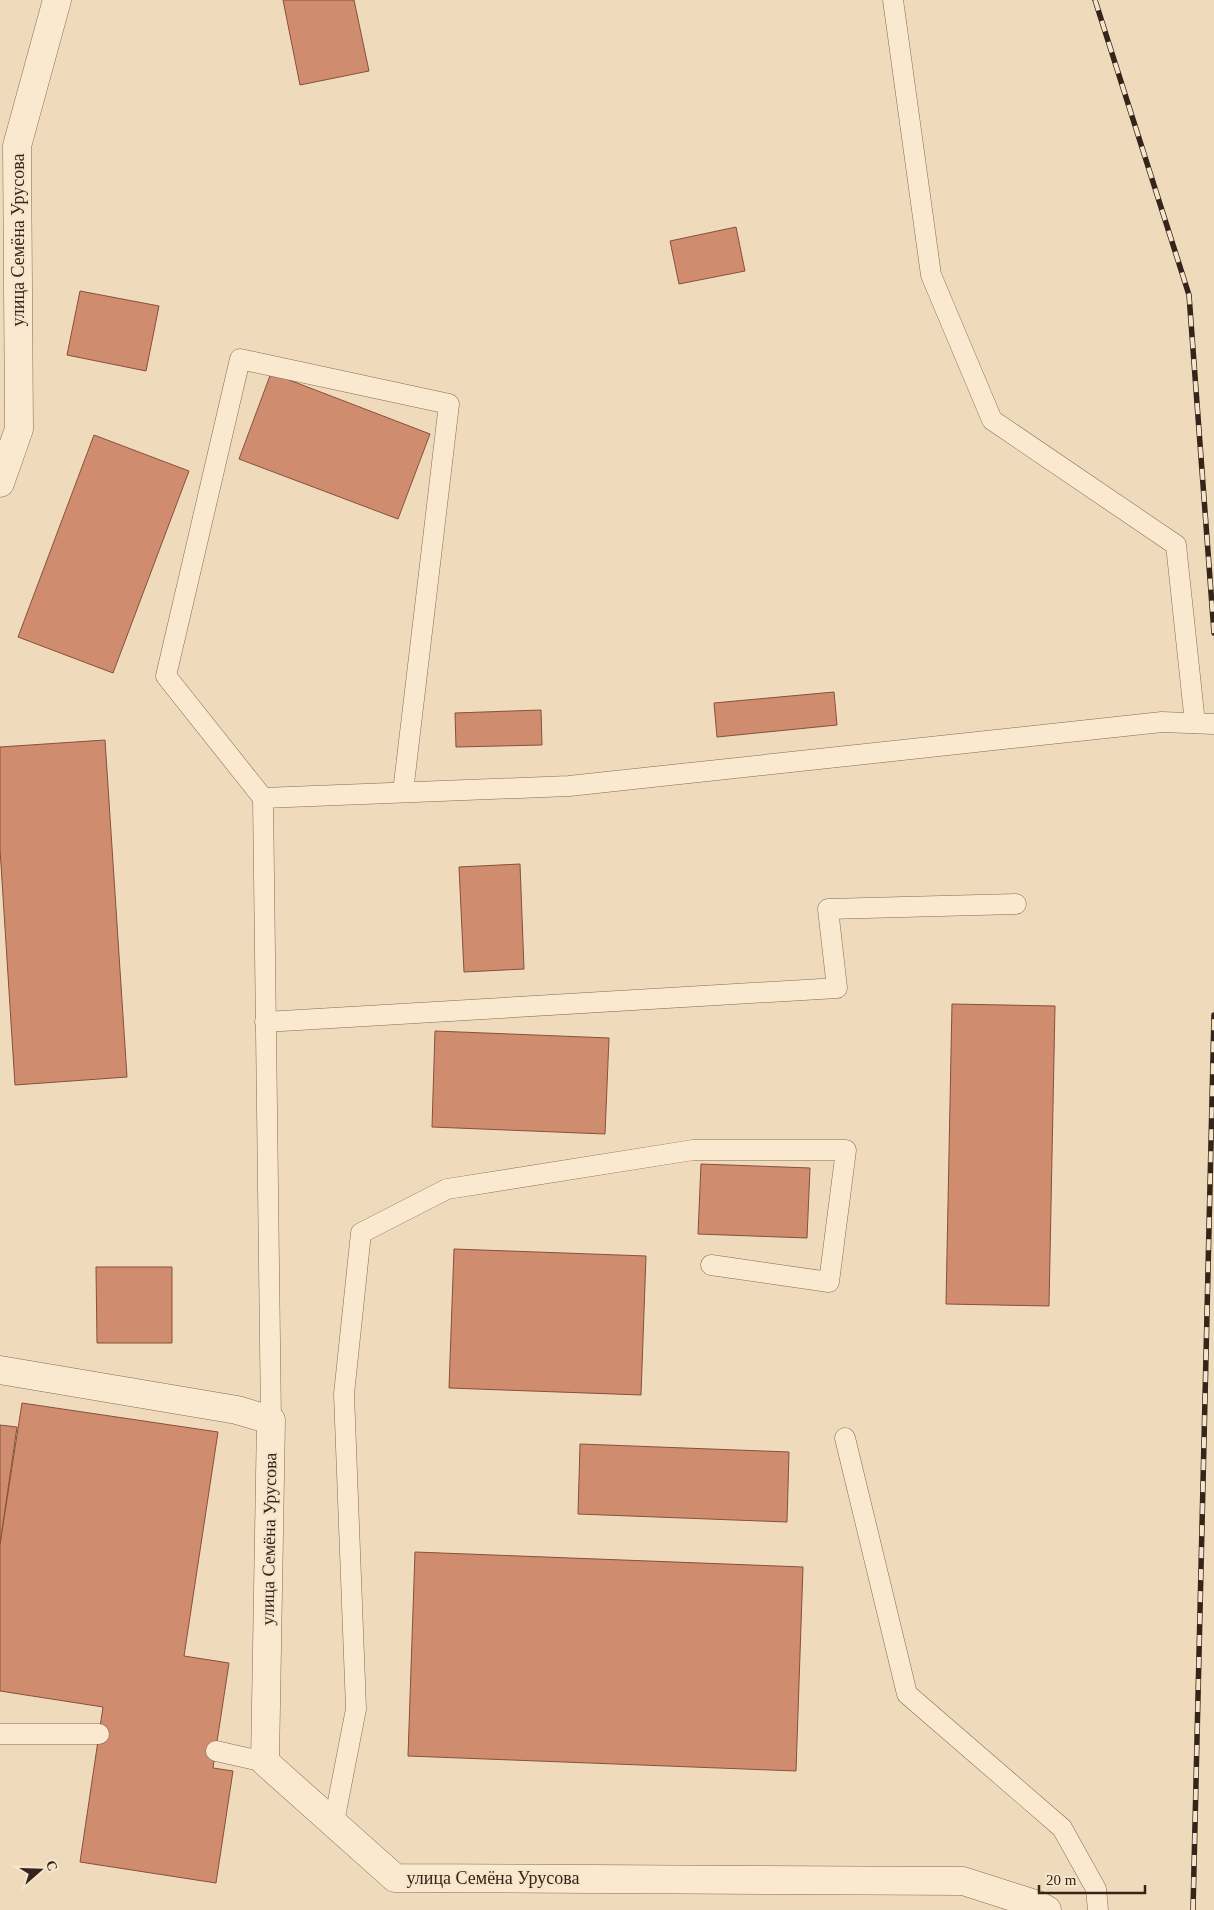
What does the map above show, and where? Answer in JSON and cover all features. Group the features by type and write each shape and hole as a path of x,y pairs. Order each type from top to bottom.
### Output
{"street":[{"name":"улица Семёна Урусова","path":"0,483 19,429 16,146 57,0"},
{"path":"0,1370 237,1410 270,1420"},
{"name":"улица Семёна Урусова","path":"270,1420 265,1762 395,1878 963,1882 1038,1904 1047,1910"}],"lane":[{"path":"262,798 569,786 1162,722 1205,723 1176,545 992,420 931,275 893,0"},
{"path":"270,1420 262,798 166,676 240,358 449,404 403,792"},
{"path":"265,1022 837,988 828,910 1016,904"},
{"path":"334,1822 356,1709 344,1394 361,1233 447,1189 693,1150 846,1150 829,1282 711,1265"},
{"path":"845,1438 907,1694 1062,1828 1096,1889 1098,1910"},
{"path":"0,1734 99,1734"},
{"path":"216,1750 265,1762"}],"building":[{"path":"283,0 354,0 369,71 300,85"},
{"path":"736,227 745,271 679,284 670,241"},
{"path":"80,291 159,306 146,371 67,355"},
{"path":"271,373 430,434 398,519 239,459"},
{"path":"94,435 189,471 113,673 18,637"},
{"path":"834,692 837,725 717,737 714,703"},
{"path":"541,710 542,745 456,747 455,713"},
{"path":"105,740 127,1077 15,1085 0,849 0,747"},
{"path":"520,864 524,969 464,972 459,867"},
{"path":"952,1004 1055,1006 1049,1306 946,1304"},
{"path":"435,1031 609,1038 605,1134 432,1127"},
{"path":"701,1164 810,1168 807,1238 698,1234"},
{"path":"454,1249 646,1256 641,1395 449,1388"},
{"path":"96,1267 172,1267 172,1343 97,1343"},
{"path":"22,1403 218,1432 184,1656 229,1663 213,1768 233,1771 216,1883 80,1862 103,1707 0,1691 0,1544"},
{"path":"0,1425 17,1427 0,1544"},
{"path":"580,1444 789,1452 787,1522 578,1514"},
{"path":"415,1552 803,1567 796,1771 408,1756"}],"railway":[{"path":"1095,0 1189,295 1214,633"},
{"path":"1193,1910 1214,1015"}]}
